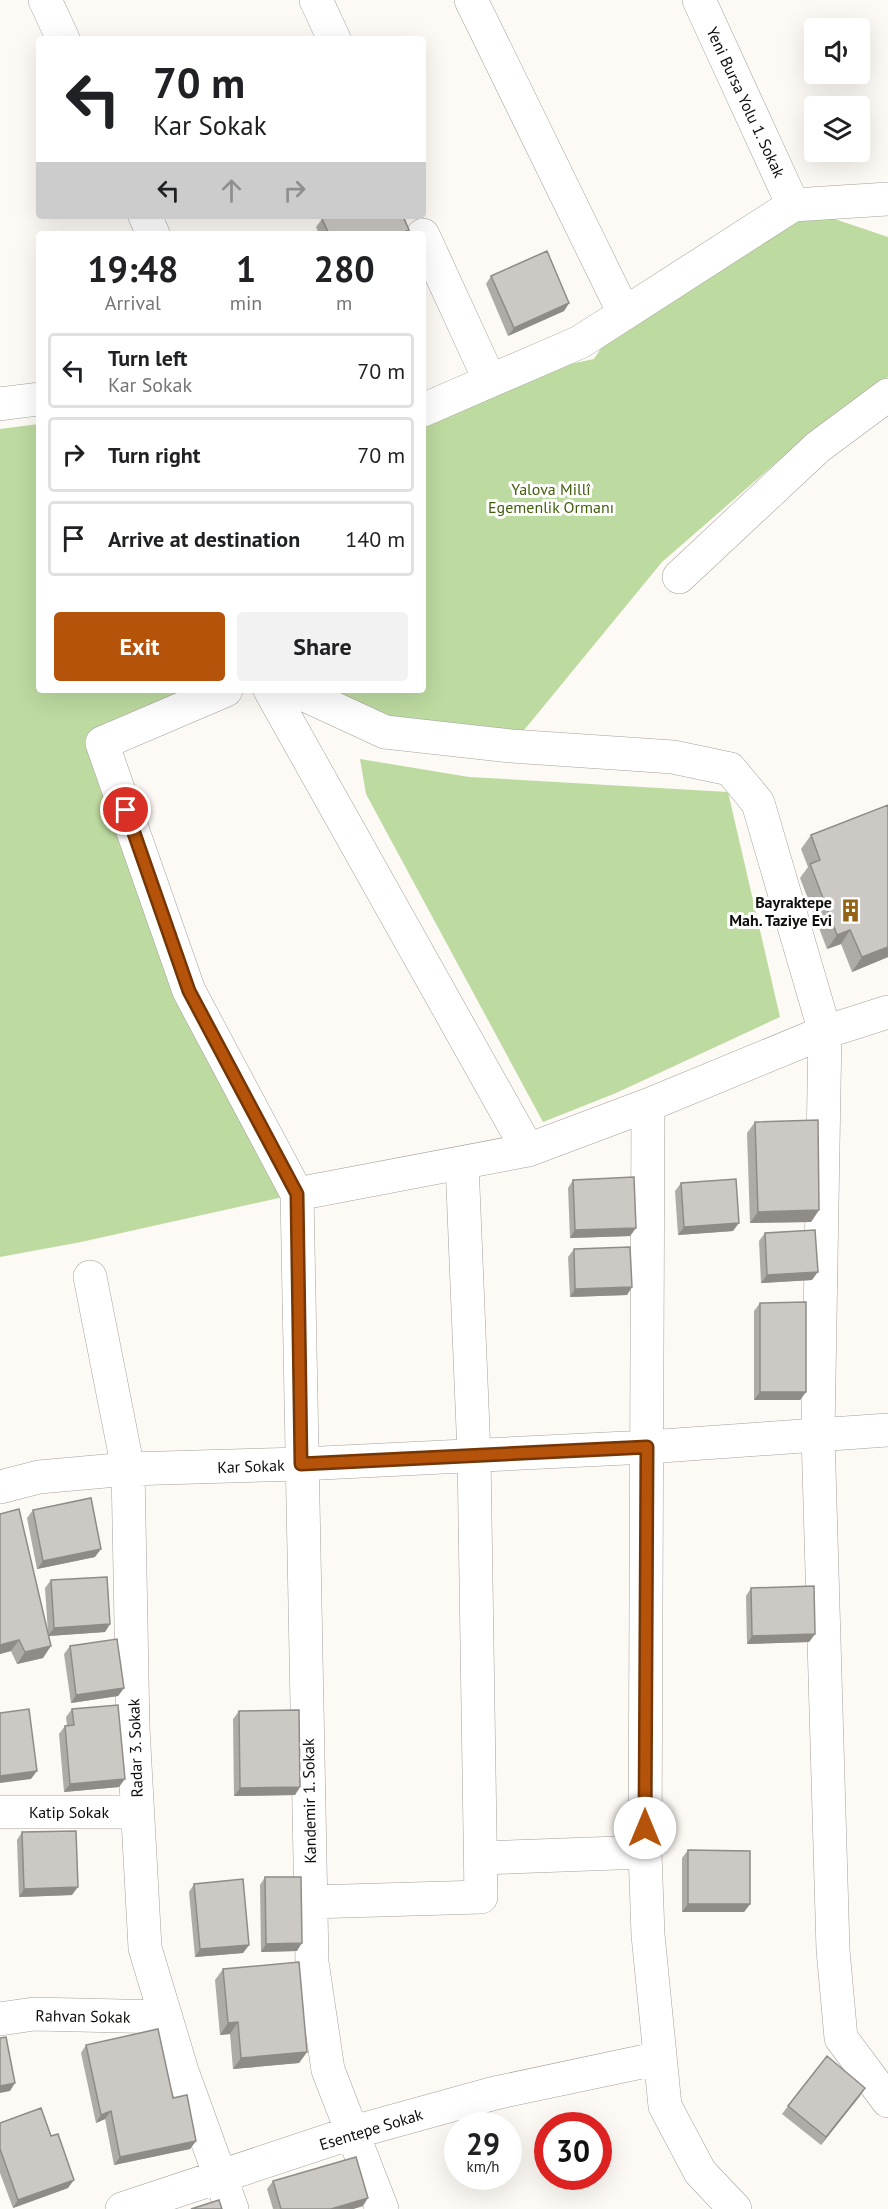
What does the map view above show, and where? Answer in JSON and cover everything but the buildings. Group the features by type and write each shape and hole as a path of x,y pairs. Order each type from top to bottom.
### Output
{"street":[{"path":"45,0 62,36"},
{"path":"316,0 333,36"},
{"path":"471,0 624,314"},
{"name":"Yeni Bursa Yolu 1. Sokak","path":"699,0 793,205"},
{"path":"426,409 580,342 793,205 888,198"},
{"path":"426,241 490,381"},
{"path":"679,577 818,447 888,395"},
{"path":"0,404 36,399"},
{"path":"219,693 102,742 189,991 297,1194 528,1150 648,1105 825,1032 888,1012"},
{"path":"272,693 528,1150"},
{"path":"300,693 385,732 511,746 673,757 730,769 758,803 825,1032 818,1434 832,1950 841,2037 888,2101"},
{"path":"648,1105 645,1852 648,1935 665,2106 700,2172 735,2209"},
{"path":"311,1902 481,1897 474,1454 462,1163"},
{"name":"Kandemir 1. Sokak","path":"297,1194 312,1962 328,2070 382,2209"},
{"name":"Radar 3. Sokak","path":"90,1277 128,1469 133,1728 145,1948 182,2071 232,2209"},
{"name":"Kar Sokak","path":"0,1487 39,1478 128,1469 301,1464 647,1447 888,1430"},
{"name":"Katip Sokak","path":"0,1812 137,1812"},
{"path":"480,1858 645,1852"},
{"name":"Rahvan Sokak","path":"0,2019 34,2014 166,2017"},
{"name":"Esentepe Sokak","path":"122,2209 354,2132 495,2093 660,2058"}],"green space":[{"name":"Yalova Millî Egemenlik Ormanı","path":"793,205 888,237 888,377 785,455 662,562 511,746 385,732 300,693 426,693 426,409 490,381 594,359 624,313"},
{"path":"36,424 36,693 219,693 103,742 189,991 297,1194 81,1242 0,1257 0,429"},
{"path":"360,759 469,777 728,792 780,1017 616,1093 543,1122 366,794"}],"place":[{"name":"Bayraktepe Mah. Taziye Evi","path":"850,911"}],"route":[{"path":"126,810 189,991 297,1194 301,1464 647,1447 645,1828"}]}
